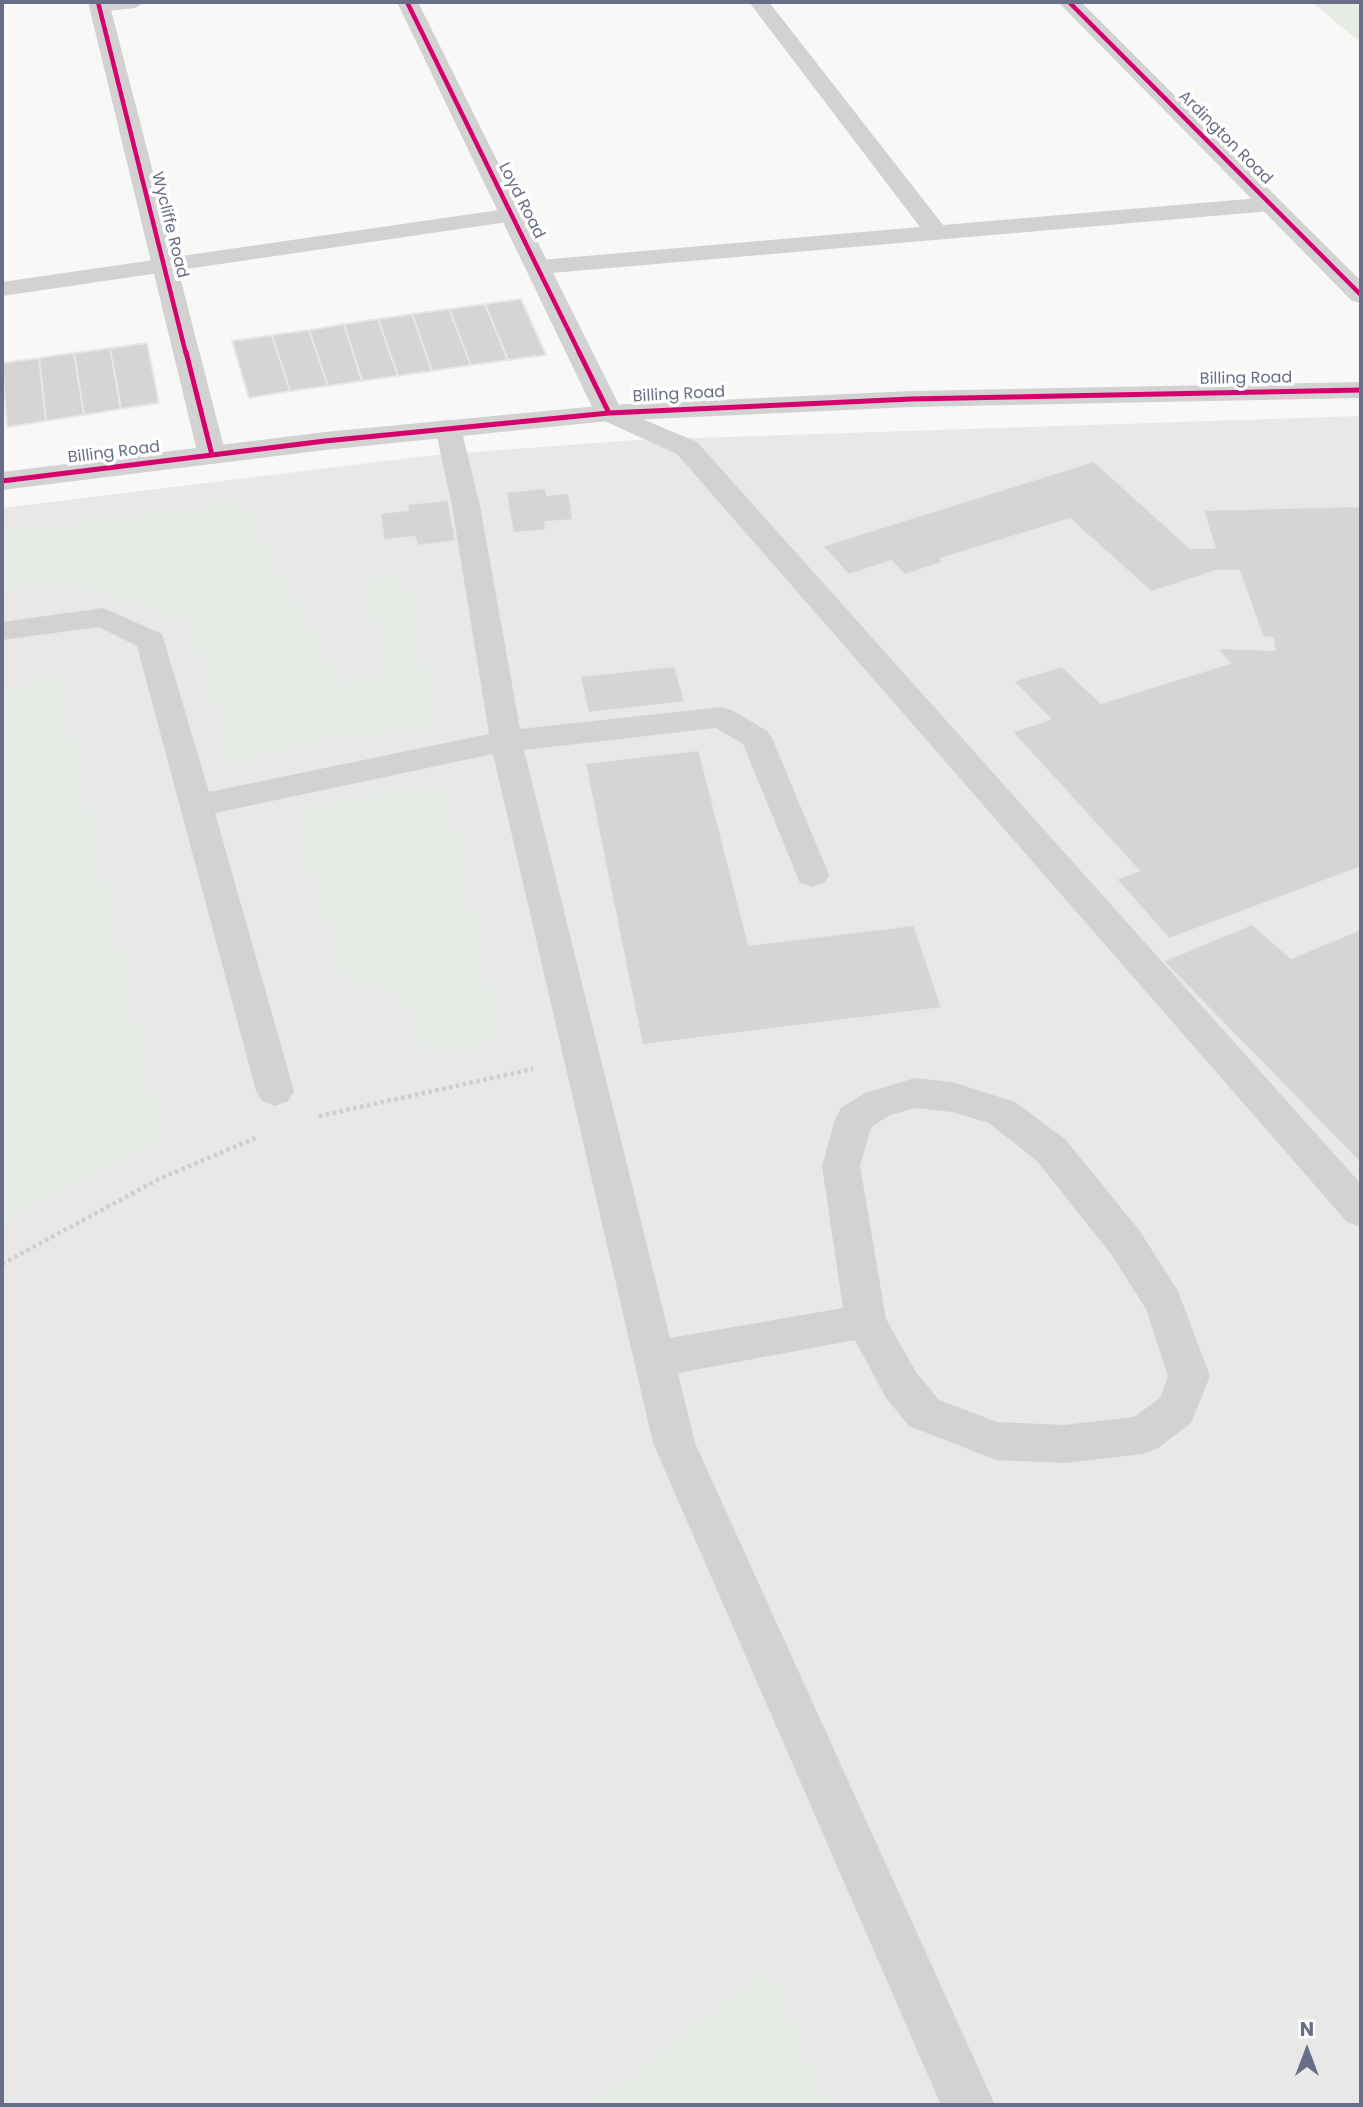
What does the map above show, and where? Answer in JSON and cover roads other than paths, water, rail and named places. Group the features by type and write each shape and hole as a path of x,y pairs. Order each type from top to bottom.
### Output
{"street":[{"name":"Loyd Road","path":"407,2 540,267 609,413"},
{"name":"Ardington Road","path":"1069,2 1361,295"},
{"name":"Wycliffe Road","path":"98,4 212,455"},
{"name":"Billing Road","path":"2,481 448,428 609,413 898,399 1361,390"}],"lane":[{"path":"98,4 135,2"},
{"path":"759,2 937,233"},
{"path":"540,267 1271,204"},
{"path":"2,289 513,215"},
{"path":"609,413 687,448 1361,1210"},
{"path":"448,428 466,506 506,741 674,1443 968,2105"},
{"path":"2,631 103,617 151,641 275,1091"},
{"path":"196,806 506,741 721,717 756,738 812,874"},
{"path":"915,1093 952,1097 1002,1112 1051,1150 1125,1242 1164,1303 1189,1376 1176,1410 1143,1435 1064,1444 996,1441 924,1413 901,1385 866,1321 841,1166 854,1119 878,1103 915,1093"},
{"path":"654,1359 866,1321"}]}
